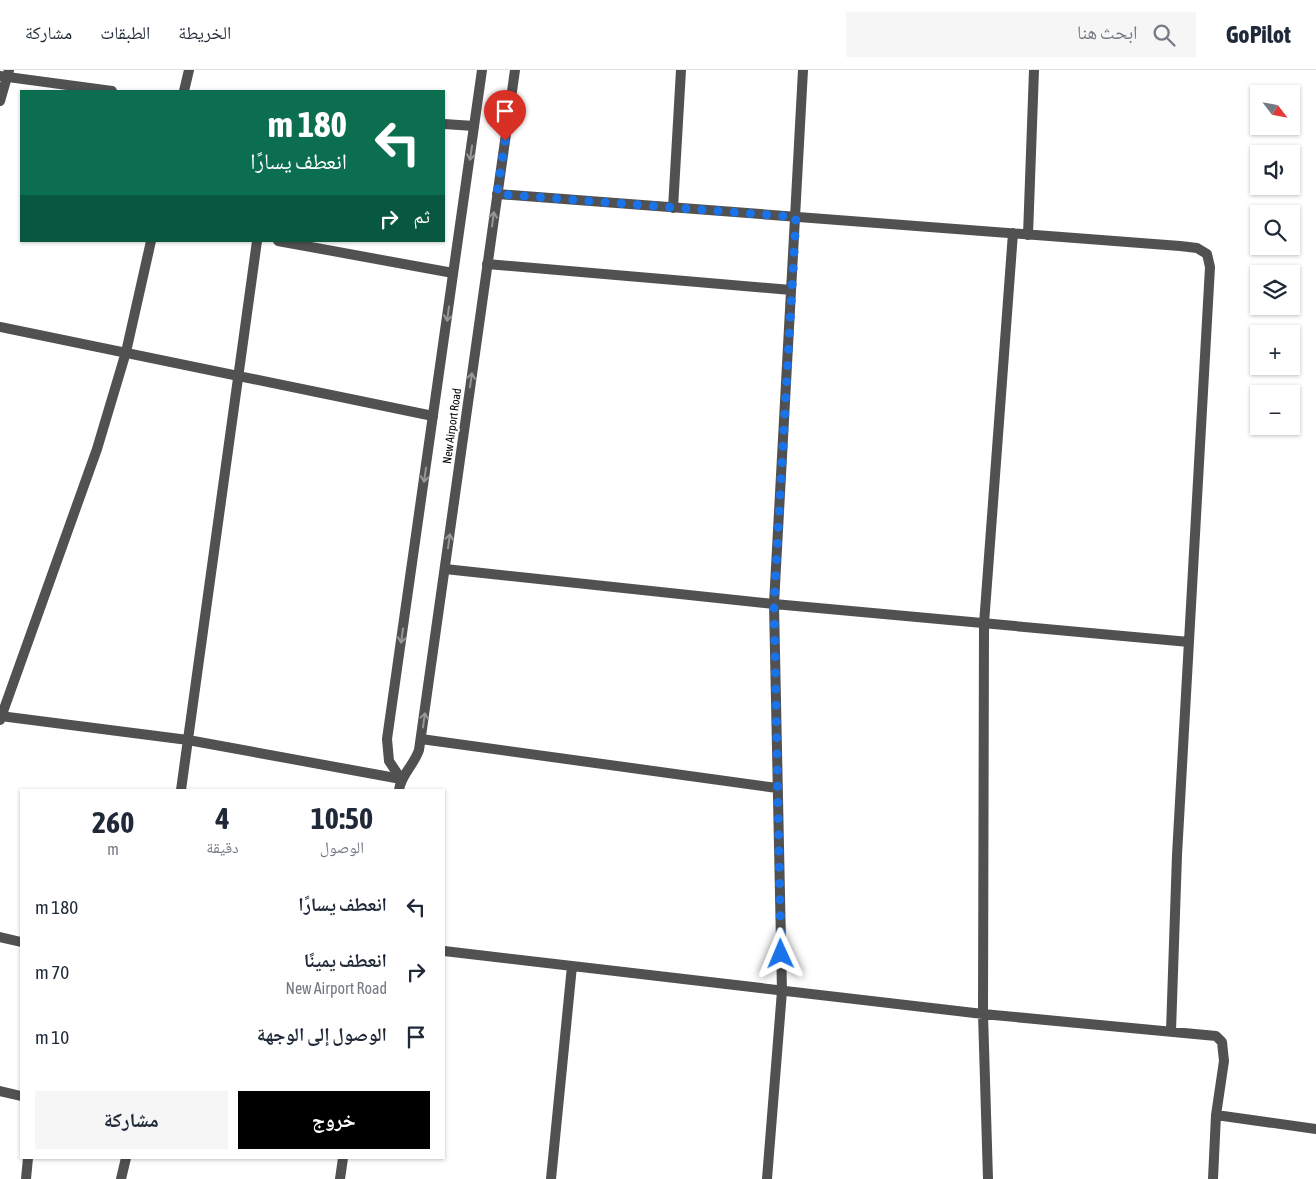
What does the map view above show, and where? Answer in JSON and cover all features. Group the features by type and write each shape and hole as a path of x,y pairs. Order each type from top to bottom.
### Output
{"street":[{"path":"184,90 189,70"},
{"name":"New Airport Road","path":"400,785 389,761 387,739 482,70"},
{"name":"New Airport Road","path":"400,785 415,761 421,739 516,70"},
{"path":"673,208 681,70"},
{"path":"767,1179 782,991 774,604 803,70"},
{"path":"1028,235 1034,70"},
{"path":"0,101 6,74 106,90"},
{"path":"445,124 474,126"},
{"path":"497,194 1186,247 1202,250 1210,258 1177,855 1171,1031"},
{"path":"988,1179 983,1014 984,624 1013,233"},
{"path":"150,242 126,352 97,449 0,718 188,740 400,785"},
{"path":"181,789 257,242"},
{"path":"283,242 453,273"},
{"path":"487,264 792,290"},
{"path":"0,327 433,416"},
{"path":"445,569 774,604 1189,642"},
{"path":"421,739 777,788"},
{"path":"0,937 20,942"},
{"path":"445,951 983,1014 1216,1036 1222,1042 1224,1061 1216,1115 1212,1179"},
{"path":"551,1179 572,966"},
{"path":"0,1091 20,1096"},
{"path":"1216,1115 1316,1130"},
{"path":"26,1179 28,1159"},
{"path":"121,1179 126,1159"},
{"path":"340,1179 344,1159"}],"route":[{"path":"505,141 497,194 796,217 774,604 781,954"}]}
